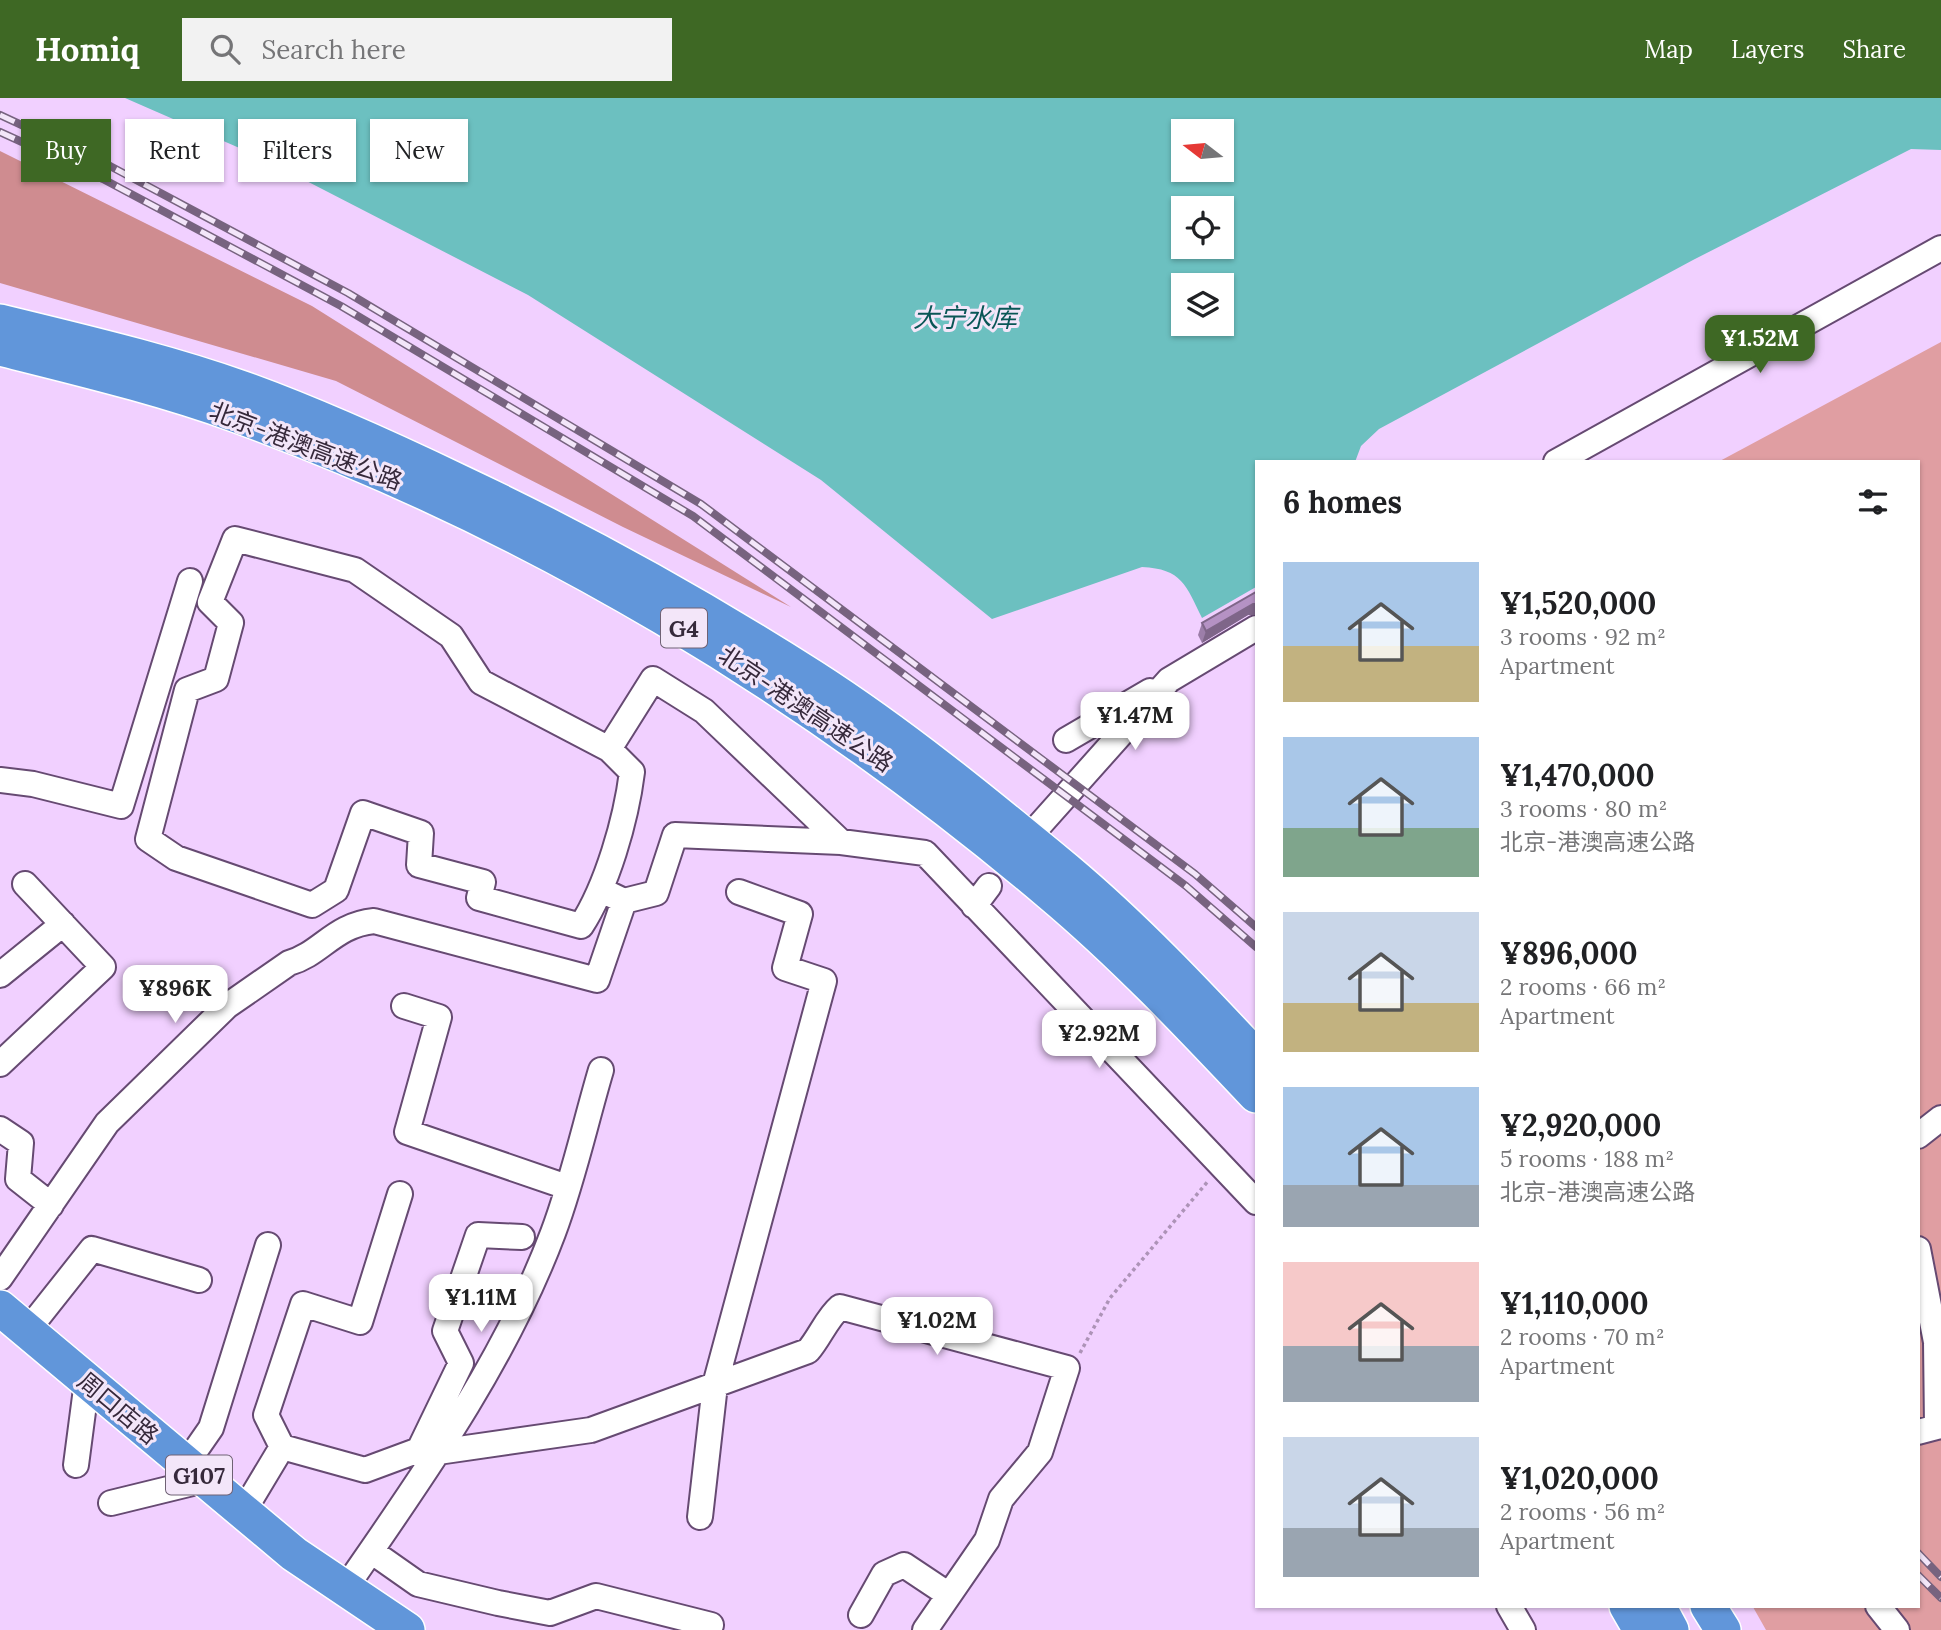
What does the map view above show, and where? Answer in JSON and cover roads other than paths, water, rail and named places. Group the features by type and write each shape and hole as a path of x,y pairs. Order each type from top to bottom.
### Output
{"highway":[{"name":"北京-港澳高速公路","path":"0,322 77,341 243,389 388,449 517,509 668,589 815,679 942,771 1068,872 1189,986 1255,1057"},
{"name":"北京-港澳高速公路","path":"0,348 234,414 381,472 508,533 657,611 801,702 928,793 1052,894 1169,1002 1255,1094"},
{"name":"周口店路","path":"0,1308 294,1554 407,1630"},
{"path":"1628,1608 1641,1630"},
{"path":"1659,1608 1671,1630"},
{"path":"1709,1608 1723,1630"}],"street":[{"path":"1560,460 1941,248"},
{"path":"235,539 355,570 451,636 481,682 609,749 632,772 629,794 601,890 581,926 479,898 483,882 419,865 421,832 363,813 337,890 312,905 176,858 148,839 187,691 216,678 231,623 210,602 235,539"},
{"path":"0,780 33,784 121,806 190,581"},
{"path":"1066,740 1255,629"},
{"path":"609,749 653,679 704,711 841,842"},
{"path":"1037,828 1169,680"},
{"path":"601,890 624,901 656,892 675,835 841,842 925,853 981,896 1255,1201"},
{"path":"0,1064 103,967 25,884"},
{"path":"700,1517 715,1385 824,981 785,968 800,914 739,892"},
{"path":"0,1278 107,1123 227,1006 356,923 374,921 597,980 624,901"},
{"path":"0,975 63,924"},
{"path":"404,1006 439,1017 407,1132 567,1187"},
{"path":"344,1590 438,1452 512,1326 554,1232 601,1070"},
{"path":"1920,1134 1941,1118"},
{"path":"0,1129 21,1143 18,1180 51,1205"},
{"path":"400,1194 360,1322 303,1304 266,1415 282,1447 365,1470 419,1450 461,1363 445,1331 478,1235 523,1237"},
{"path":"111,1503 196,1472 268,1245"},
{"path":"27,1331 92,1249 198,1280"},
{"path":"1920,1259 1936,1342 1932,1431"},
{"path":"438,1452 590,1430 715,1385 808,1351 823,1333 831,1314 840,1307 1067,1368 1040,1452 1001,1499 988,1540 925,1630"},
{"path":"76,1465 87,1381"},
{"path":"243,1512 282,1447"},
{"path":"371,1551 418,1584 498,1603 550,1613 596,1596 711,1625"},
{"path":"861,1615 884,1574 904,1565 949,1595"},
{"path":"1510,1608 1523,1630"},
{"path":"1880,1608 1897,1630"}],"water":[{"name":"大宁水库","path":"125,98 1941,98 1941,150 1911,149 1693,260 1379,429 1361,446 1356,460 1255,460 1255,588 1202,618 1187,588 1174,575 1155,568 1142,567 992,619 821,480 528,295 309,182 356,182 356,119 238,119 238,147 224,141 224,119 173,119"}],"railway":[{"path":"0,115 110,166 348,293 701,504 1195,874 1255,926"},
{"path":"0,132 103,179 341,306 693,516 1186,886 1255,946"},
{"path":"1920,1555 1941,1577"},
{"path":"1920,1577 1941,1598"}]}
